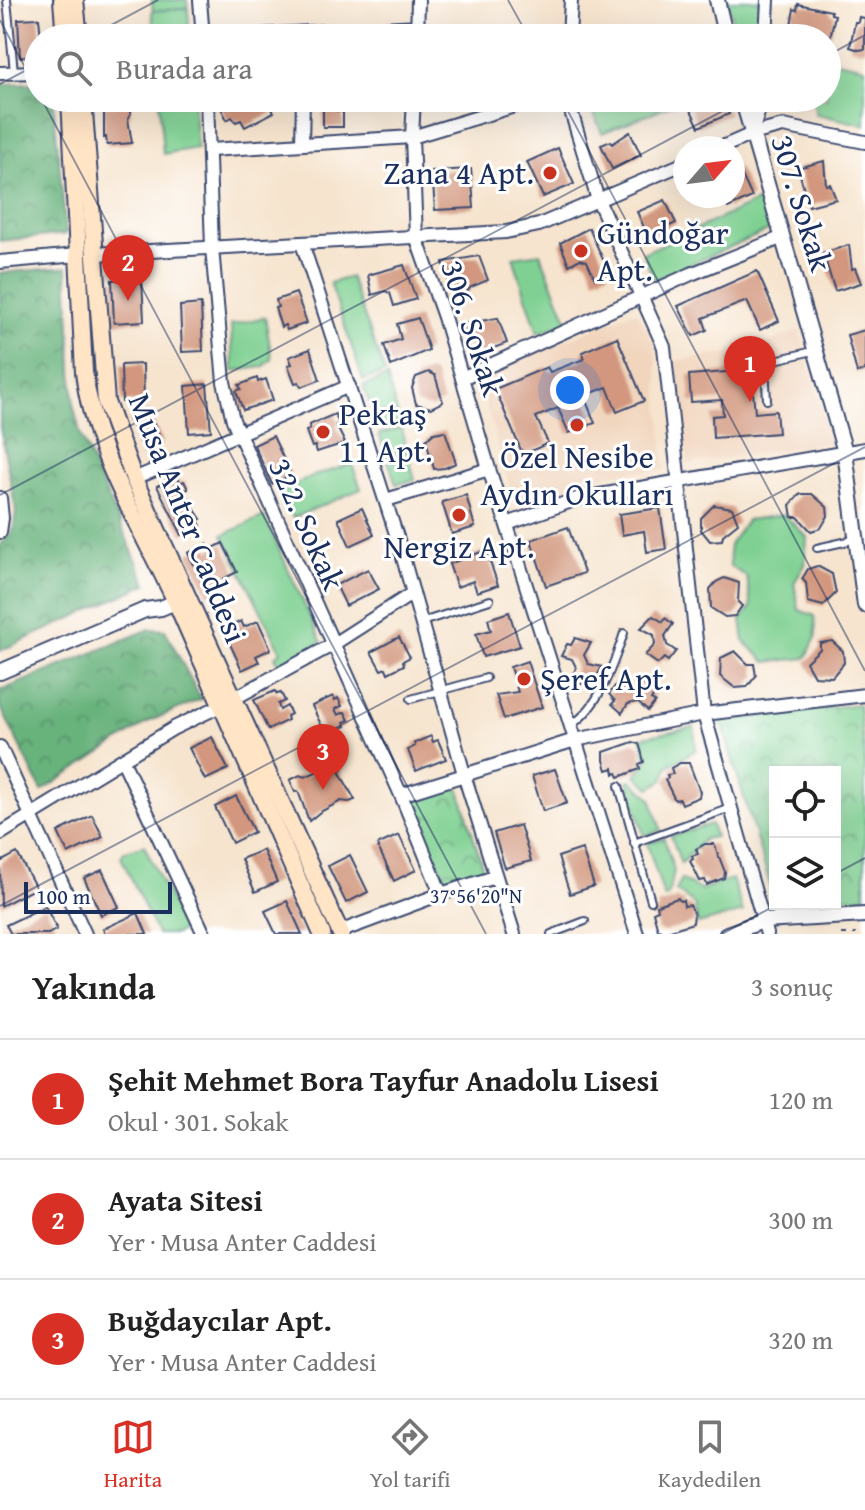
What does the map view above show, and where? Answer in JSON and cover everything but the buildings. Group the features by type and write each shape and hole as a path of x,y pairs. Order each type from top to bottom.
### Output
{"main road":[{"path":"62,0 64,24"},
{"path":"75,0 78,24"},
{"name":"Musa Anter Caddesi","path":"71,112 86,255 106,402 182,600 322,934"},
{"name":"Musa Anter Caddesi","path":"83,112 88,405 103,450 182,600"},
{"name":"Musa Anter Caddesi","path":"227,702 340,933"}],"street":[{"path":"200,0 202,24"},
{"path":"418,0 418,24"},
{"path":"570,24 571,0"},
{"path":"717,0 723,24"},
{"path":"767,24 768,0"},
{"path":"0,73 24,73"},
{"name":"322. Sokak","path":"208,112 212,248 224,382 238,432 401,795 441,894"},
{"path":"302,144 303,112"},
{"name":"306. Sokak","path":"413,112 416,237 444,317 489,469 637,934"},
{"path":"210,150 412,137 495,112"},
{"path":"571,112 598,200 664,347 704,714 765,927"},
{"name":"307. Sokak","path":"746,112 845,452 860,535 865,605"},
{"path":"752,134 758,112"},
{"path":"745,137 783,126 865,142"},
{"path":"0,262 506,232 539,225 673,168"},
{"path":"462,378 783,237"},
{"path":"302,243 386,500 514,934"},
{"path":"134,479 349,386"},
{"path":"507,524 577,499 865,449"},
{"path":"386,500 489,469"},
{"path":"0,498 0,532"},
{"path":"0,834 174,728 332,645 413,593"},
{"path":"0,672 145,610 182,600"},
{"path":"401,795 575,740 704,714 865,695"},
{"path":"0,747 85,934"},
{"path":"123,761 204,934"},
{"path":"340,933 495,877"},
{"path":"727,934 865,915"}],"lane":[{"path":"7,0 14,73"},
{"path":"767,400 765,367 771,361 817,350"},
{"path":"817,548 860,535"},
{"path":"422,622 490,600"},
{"path":"570,726 580,720 594,703 624,633"},
{"path":"411,699 486,678"},
{"path":"619,786 651,901"},
{"path":"634,843 731,808"},
{"path":"551,934 564,932 585,921"}],"path":[{"path":"841,934 856,934"}],"shaded area":[{"name":"Özel Nesibe Aydın Okulları","path":"636,311 655,344 665,470 612,473 522,502 513,498 479,380 482,375"},
{"path":"799,330 832,443 688,463 676,361 755,348"}],"green space":[{"path":"152,0 187,0 189,24 153,24"},
{"path":"728,0 760,0 758,24 734,24"},
{"path":"188,8 189,24 153,24 152,11"},
{"path":"841,62 865,67 865,125 816,114 841,112"},
{"path":"24,83 24,112 54,112 66,234 0,241 0,84"},
{"path":"160,112 194,112 197,148 163,154"},
{"path":"593,112 653,112 602,133"},
{"path":"758,201 770,230 654,280 643,253"},
{"path":"540,253 568,322 538,333 513,257"},
{"path":"67,267 74,408 81,437 147,584 0,651 0,545 13,531 16,511 0,428 0,273"},
{"path":"350,277 385,373 363,380 330,283"},
{"path":"265,317 272,359 263,367 233,371 231,325"},
{"path":"387,377 400,422 379,428 363,386"},
{"path":"401,428 415,480 396,484 379,434"},
{"path":"352,464 361,489 293,518 280,491"},
{"path":"784,515 807,537 805,565 794,583 799,610 815,616 816,637 806,658 766,662 744,641 741,620 751,607 747,577 730,566 729,545 747,520"},
{"path":"264,516 322,643 280,666 275,657 281,651 223,535"},
{"path":"150,629 165,630 201,699 150,721 42,791 0,706 0,691"},
{"path":"859,704 865,758 865,897 841,897 841,766 769,766 769,881 721,721"},
{"path":"694,727 696,750 668,766 663,780 650,788 636,775 647,761 642,737"},
{"path":"631,780 651,798 661,830 644,836 628,781"},
{"path":"458,785 484,872 447,882 409,800"},
{"path":"711,824 715,837 704,839 681,864 671,836"},
{"path":"664,838 674,871 668,896 664,897 647,843"},
{"path":"144,845 184,929 176,934 157,934 121,857 124,852"},
{"path":"681,879 700,890 732,879 743,912 698,924 694,904 676,891"}],"place":[{"name":"Zana 4 Apt.","path":"550,173"},
{"name":"Gündoğar Apt.","path":"581,251"},
{"name":"Ayata Sitesi","path":"128,301"},
{"name":"Şehit Mehmet Bora Tayfur Anadolu Lisesi","path":"750,402"},
{"name":"Özel Nesibe Aydın Okulları","path":"577,425"},
{"name":"Pektaş 11 Apt.","path":"323,432"},
{"name":"Nergiz Apt.","path":"459,515"},
{"name":"Şeref Apt.","path":"524,679"},
{"name":"Buğdaycılar Apt.","path":"323,790"}]}
